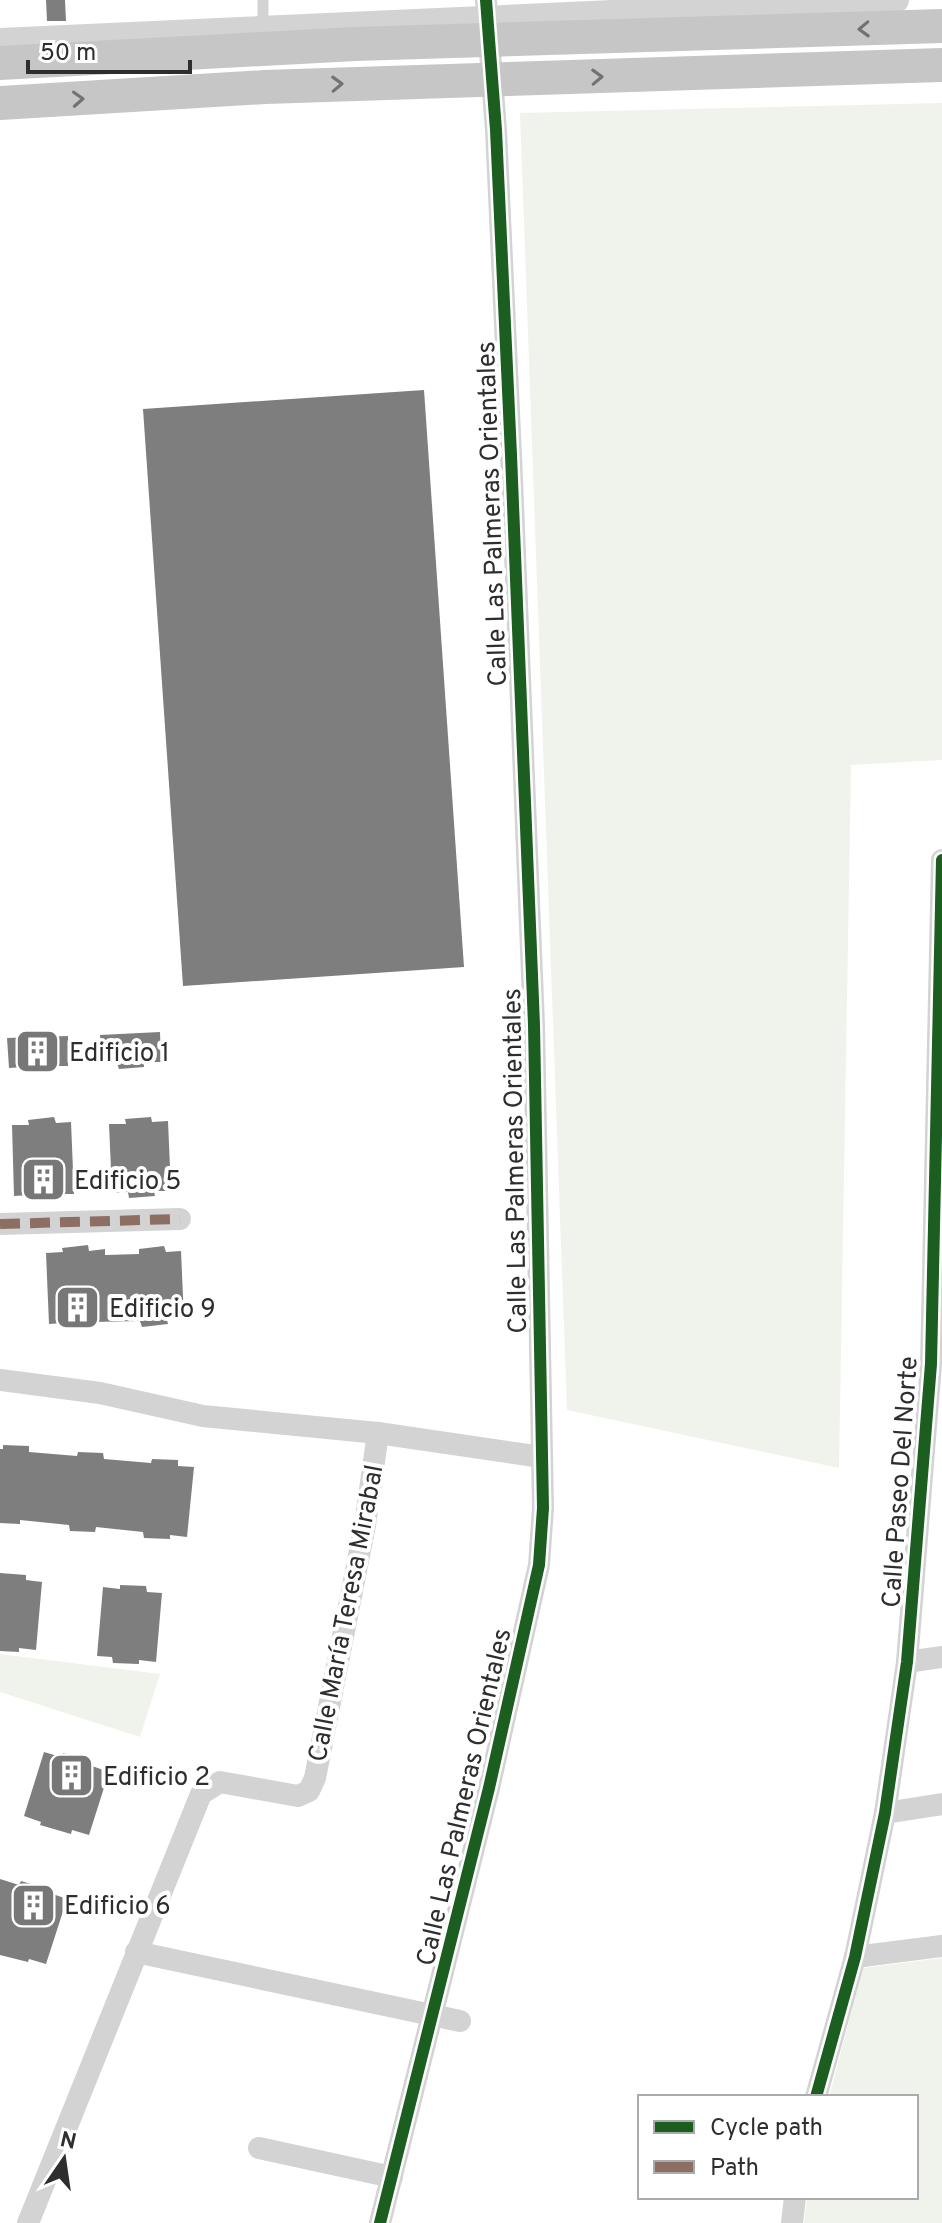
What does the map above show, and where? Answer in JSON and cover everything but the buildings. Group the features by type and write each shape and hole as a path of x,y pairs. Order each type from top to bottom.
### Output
{"main road":[{"path":"0,63 278,47 487,20 942,26"},
{"path":"0,103 265,87 942,65"}],"street":[{"path":"0,41 896,0"},
{"name":"Calle Las Palmeras Orientales","path":"380,2223 434,2016 539,1565 543,1508 534,1025 511,455 487,20"},
{"name":"Calle Paseo Del Norte","path":"817,2095 855,1957 885,1813 931,1516 936,1363 942,860"},
{"path":"0,1224 180,1219"},
{"path":"0,1380 100,1393 203,1416 378,1433 541,1457"},
{"name":"Calle María Teresa Mirabal","path":"28,2223 201,1794 220,1782 298,1796 309,1791 315,1778 362,1539 378,1433"},
{"path":"907,1662 942,1657"},
{"path":"885,1813 942,1804"},
{"path":"855,1957 942,1946"},
{"path":"136,1952 460,2021"},
{"path":"259,2148 392,2177"},
{"path":"792,2223 795,2199"}],"lane":[{"path":"263,0 263,30"}],"shaded area":[{"path":"942,103 942,760 851,765 839,1468 567,1410 520,113"},
{"path":"0,1654 160,1674 140,1737 0,1692"},
{"path":"942,1958 942,2223 804,2223 807,2199 918,2199 918,2095 830,2095 863,1968"}],"marked path":[{"path":"0,1224 180,1219"}],"cycle path":[{"path":"380,2223 489,1788 539,1565 543,1508 534,1025 496,130 486,0"},
{"path":"817,2095 855,1957 885,1813 907,1662 931,1364 942,860"}],"place":[{"name":"Edificio 1","path":"38,1052"},
{"name":"Edificio 5","path":"43,1180"},
{"name":"Edificio 9","path":"78,1308"},
{"name":"Edificio 2","path":"72,1776"},
{"name":"Edificio 6","path":"33,1905"}]}
